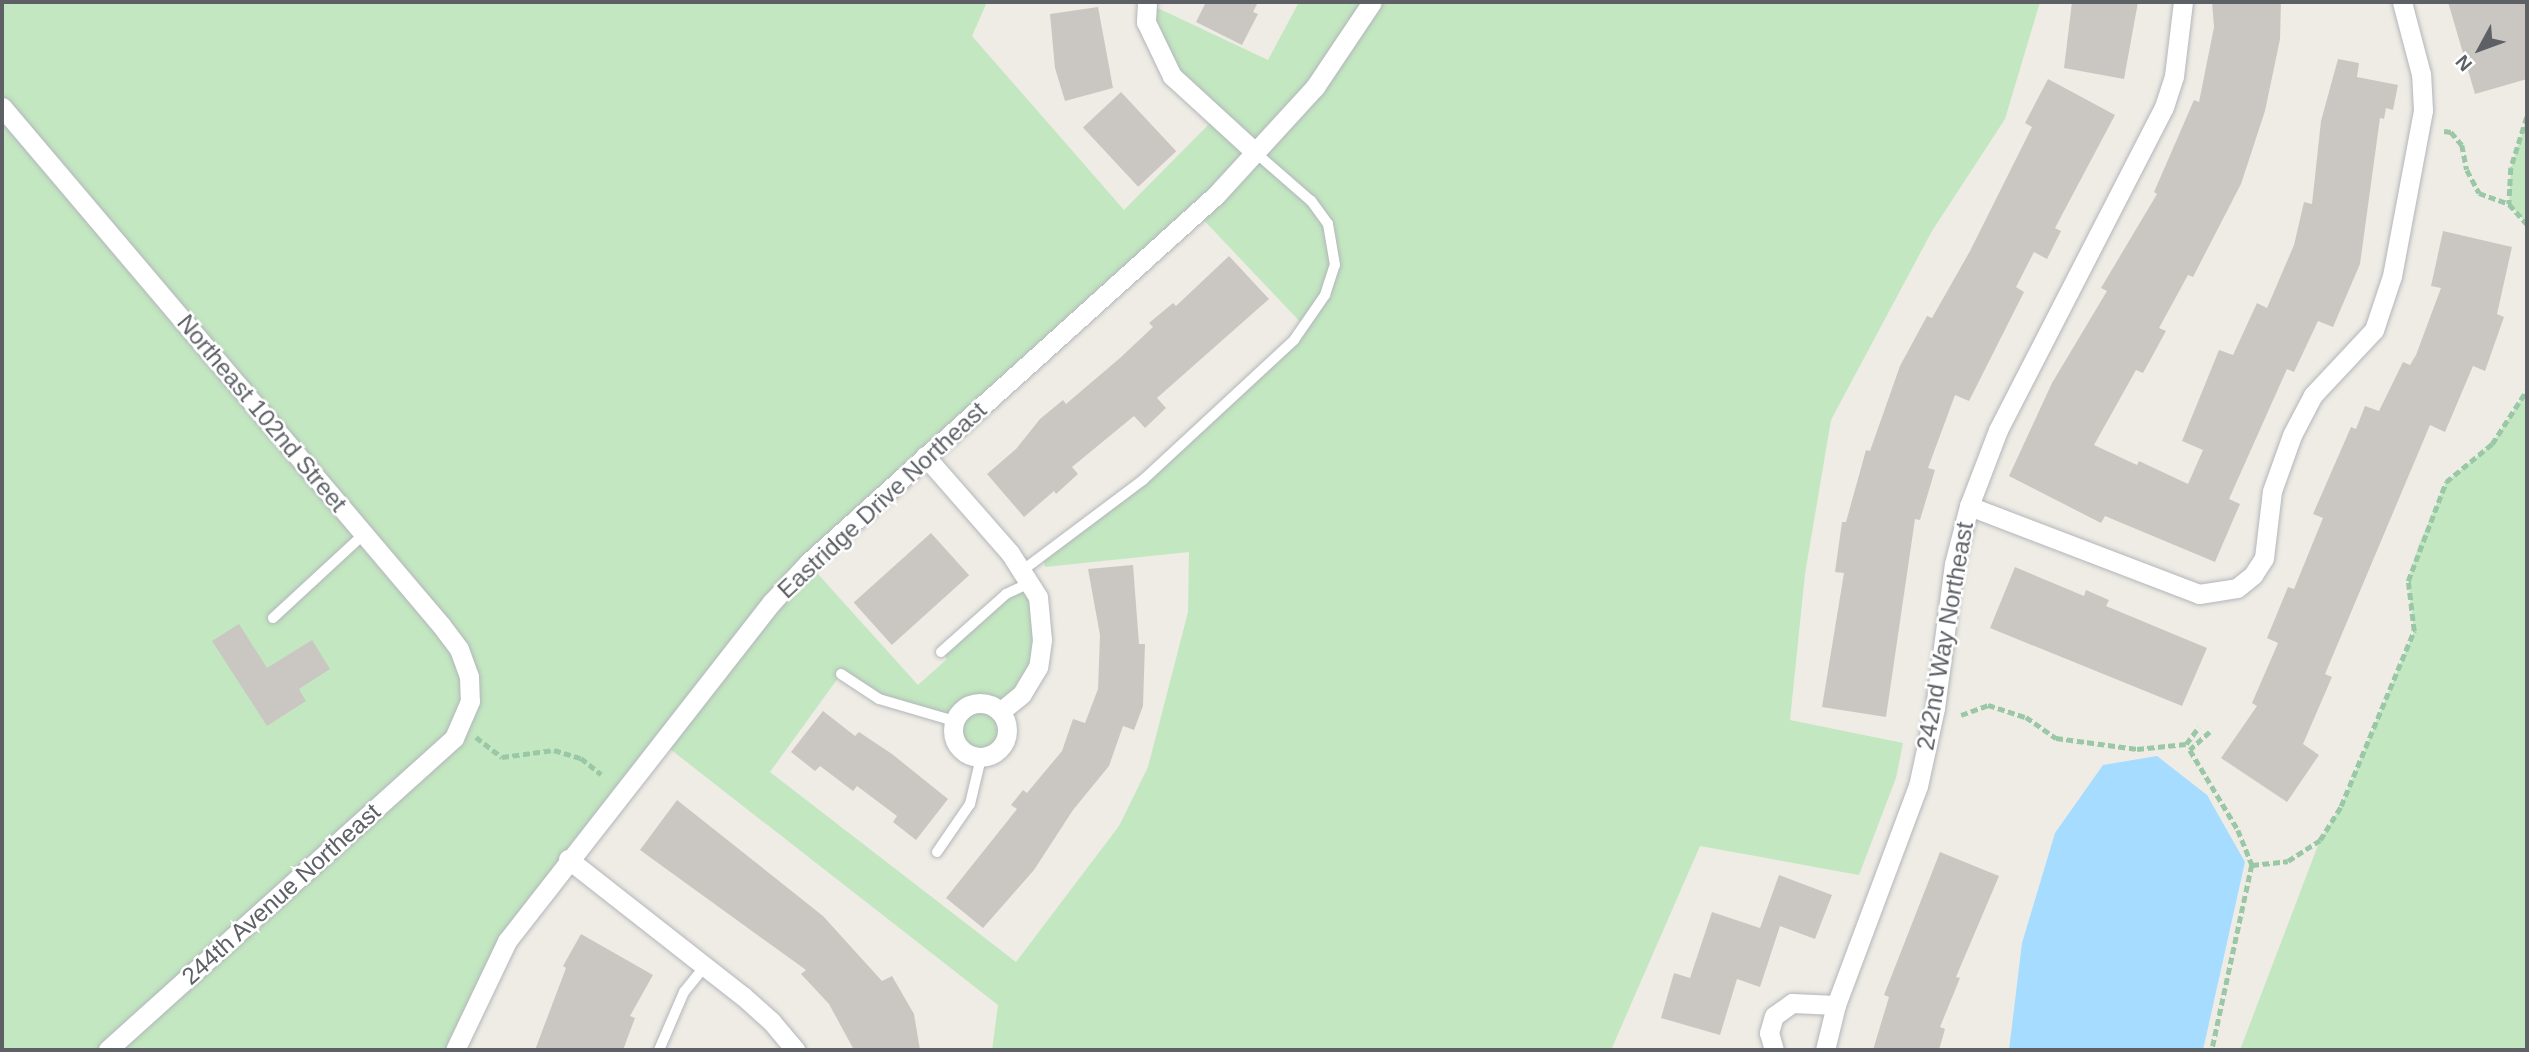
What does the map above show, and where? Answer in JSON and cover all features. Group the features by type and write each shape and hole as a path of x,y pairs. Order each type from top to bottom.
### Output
{"street":[{"path":"1147,2 1146,22 1172,76 1256,153"},
{"name":"Eastridge Drive Northeast","path":"455,1050 507,941 568,859 772,602 925,456 1160,247 1256,153 1315,87 1372,2"},
{"name":"242nd Way Northeast","path":"1825,1050 1836,1005 1918,786 1935,708 1954,564 1969,506 1998,430 2164,107 2174,76 2183,2"},
{"path":"1969,506 2199,594 2237,588 2264,558 2272,491 2292,435 2313,395 2374,330 2388,289 2423,110 2421,74 2402,2"},
{"name":"Northeast 102nd Street","path":"2,107 364,534 458,649 469,676 470,701 457,731"},
{"path":"925,456 1027,577 1041,621 1038,667 1022,694 1000,712"},
{"path":"972,704 988,704 1000,712 1006,721 1006,739 997,752 981,758 958,746 954,721 972,704"},
{"name":"244th Avenue Northeast","path":"108,1050 457,731"},
{"path":"568,859 706,965 771,1021 795,1050"},
{"path":"1774,1050 1769,1033 1774,1016 1792,1003 1836,1005"}],"lane":[{"path":"941,652 1152,472 1294,340 1325,295 1335,265 1328,224 1311,201 1256,153"},
{"path":"273,618 364,534"},
{"path":"841,674 879,699 954,721"},
{"path":"937,852 970,804 981,758"},
{"path":"659,1050 684,992 706,965"}],"path":[{"path":"2509,204 2511,168 2527,117"},
{"path":"2444,131 2451,132 2462,145 2467,170 2479,193 2509,204 2527,224"},
{"path":"2252,865 2288,861 2320,840 2341,806 2414,631 2408,581 2446,482 2492,444 2527,390"},
{"path":"1961,715 1988,705 2026,717 2056,738 2137,749 2186,744 2199,727"},
{"path":"457,731 502,757 554,750 581,758 601,774"},
{"path":"2210,732 2190,750 2238,830 2252,865 2212,1050"}],"green space":[{"path":"2,2 987,2 972,36 1124,210 1217,116 1172,76 1147,3 1268,60 1299,2 2040,2 2005,119 1932,231 1831,420 1805,574 1790,720 1903,743 1896,778 1859,875 1700,846 1611,1050 992,1050 998,1005 661,742 507,941 455,1050 2,1050","holes":["1197,213 1305,327 1101,515 1043,558 1045,567 1189,552 1188,612 1148,767 1119,826 1016,962 770,772 841,674 909,709 954,721 953,738 964,753 981,758 997,752 1008,730 1000,712 1038,667 1030,583 1006,594 941,652 947,659 918,685 808,563"]},
{"path":"2527,117 2527,224 2509,204 2511,168"},
{"path":"2527,390 2527,1050 2240,1050 2320,840 2341,806 2414,631 2408,581 2418,547 2446,482 2492,444"}],"water":[{"path":"2157,756 2207,795 2245,862 2203,1050 2009,1050 2022,943 2055,833 2103,765"}],"building":[{"path":"1206,2 1258,2 1253,12 1258,14 1242,45 1196,22"},
{"path":"2072,2 2138,2 2124,79 2064,68"},
{"path":"2212,2 2281,2 2280,39 2265,111 2241,184 2193,277 2188,275 2159,328 2166,331 2143,373 2136,370 2094,445 2137,465 2139,461 2188,484 2203,450 2182,441 2219,350 2233,355 2257,303 2267,308 2294,245 2304,202 2312,204 2321,121 2338,59 2359,63 2357,77 2398,85 2393,110 2386,108 2384,119 2380,118 2360,264 2333,327 2318,321 2294,372 2287,369 2229,499 2240,504 2215,562 2105,516 2101,523 2009,476 2052,383 2107,291 2101,288 2157,194 2154,192 2194,100 2199,102 2214,27"},
{"path":"2448,2 2527,2 2527,79 2475,94"},
{"path":"1098,7 1113,88 1065,101 1055,68 1050,14"},
{"path":"2048,79 2115,115 2055,228 2061,231 2047,259 2034,252 2016,287 2024,292 1969,401 1955,395 1928,468 1935,470 1920,520 1915,519 1886,717 1822,707 1844,573 1835,572 1842,522 1846,522 1866,450 1870,451 1900,366 1927,316 1932,318 1970,251 2032,127 2025,123"},
{"path":"1121,92 1176,151 1138,187 1083,127"},
{"path":"2443,231 2512,247 2497,314 2504,317 2485,371 2473,366 2445,432 2430,425 2325,674 2332,677 2303,744 2319,755 2287,802 2221,758 2257,706 2252,703 2278,643 2267,638 2288,587 2294,589 2323,518 2313,514 2351,427 2356,429 2365,406 2379,411 2403,362 2410,365 2416,355 2441,288 2431,286"},
{"path":"1229,256 1269,299 1157,398 1166,408 1145,428 1134,416 1072,467 1078,474 1024,517 987,474 1016,449 1040,419 1063,400 1066,404 1120,358 1153,327 1149,323 1173,303 1176,306"},
{"path":"931,533 969,575 892,645 854,603"},
{"path":"1133,565 1139,644 1145,644 1143,706 1134,730 1123,726 1109,766 1073,810 1034,870 983,928 946,898 1017,809 1011,805 1023,790 1027,793 1062,751 1073,719 1085,723 1098,689 1100,635 1088,569"},
{"path":"2015,567 2084,596 2086,590 2109,600 2106,606 2207,648 2182,706 1990,628"},
{"path":"239,624 267,668 312,640 330,669 299,689 306,701 267,726 212,641"},
{"path":"823,711 855,736 859,732 892,754 948,799 916,840 893,822 897,816 857,786 853,791 820,766 815,771 791,752"},
{"path":"677,800 823,916 882,981 892,976 914,1014 920,1050 854,1050 829,1004 801,974 806,970 640,850"},
{"path":"1940,852 1999,876 1956,977 1960,978 1940,1027 1945,1029 1939,1050 1873,1050 1889,997 1884,995"},
{"path":"1779,875 1832,895 1815,939 1780,926 1760,987 1737,979 1720,1035 1661,1018 1674,973 1690,978 1712,912 1760,928"},
{"path":"581,934 653,975 630,1016 635,1018 623,1050 535,1050 566,968 563,966"}]}
